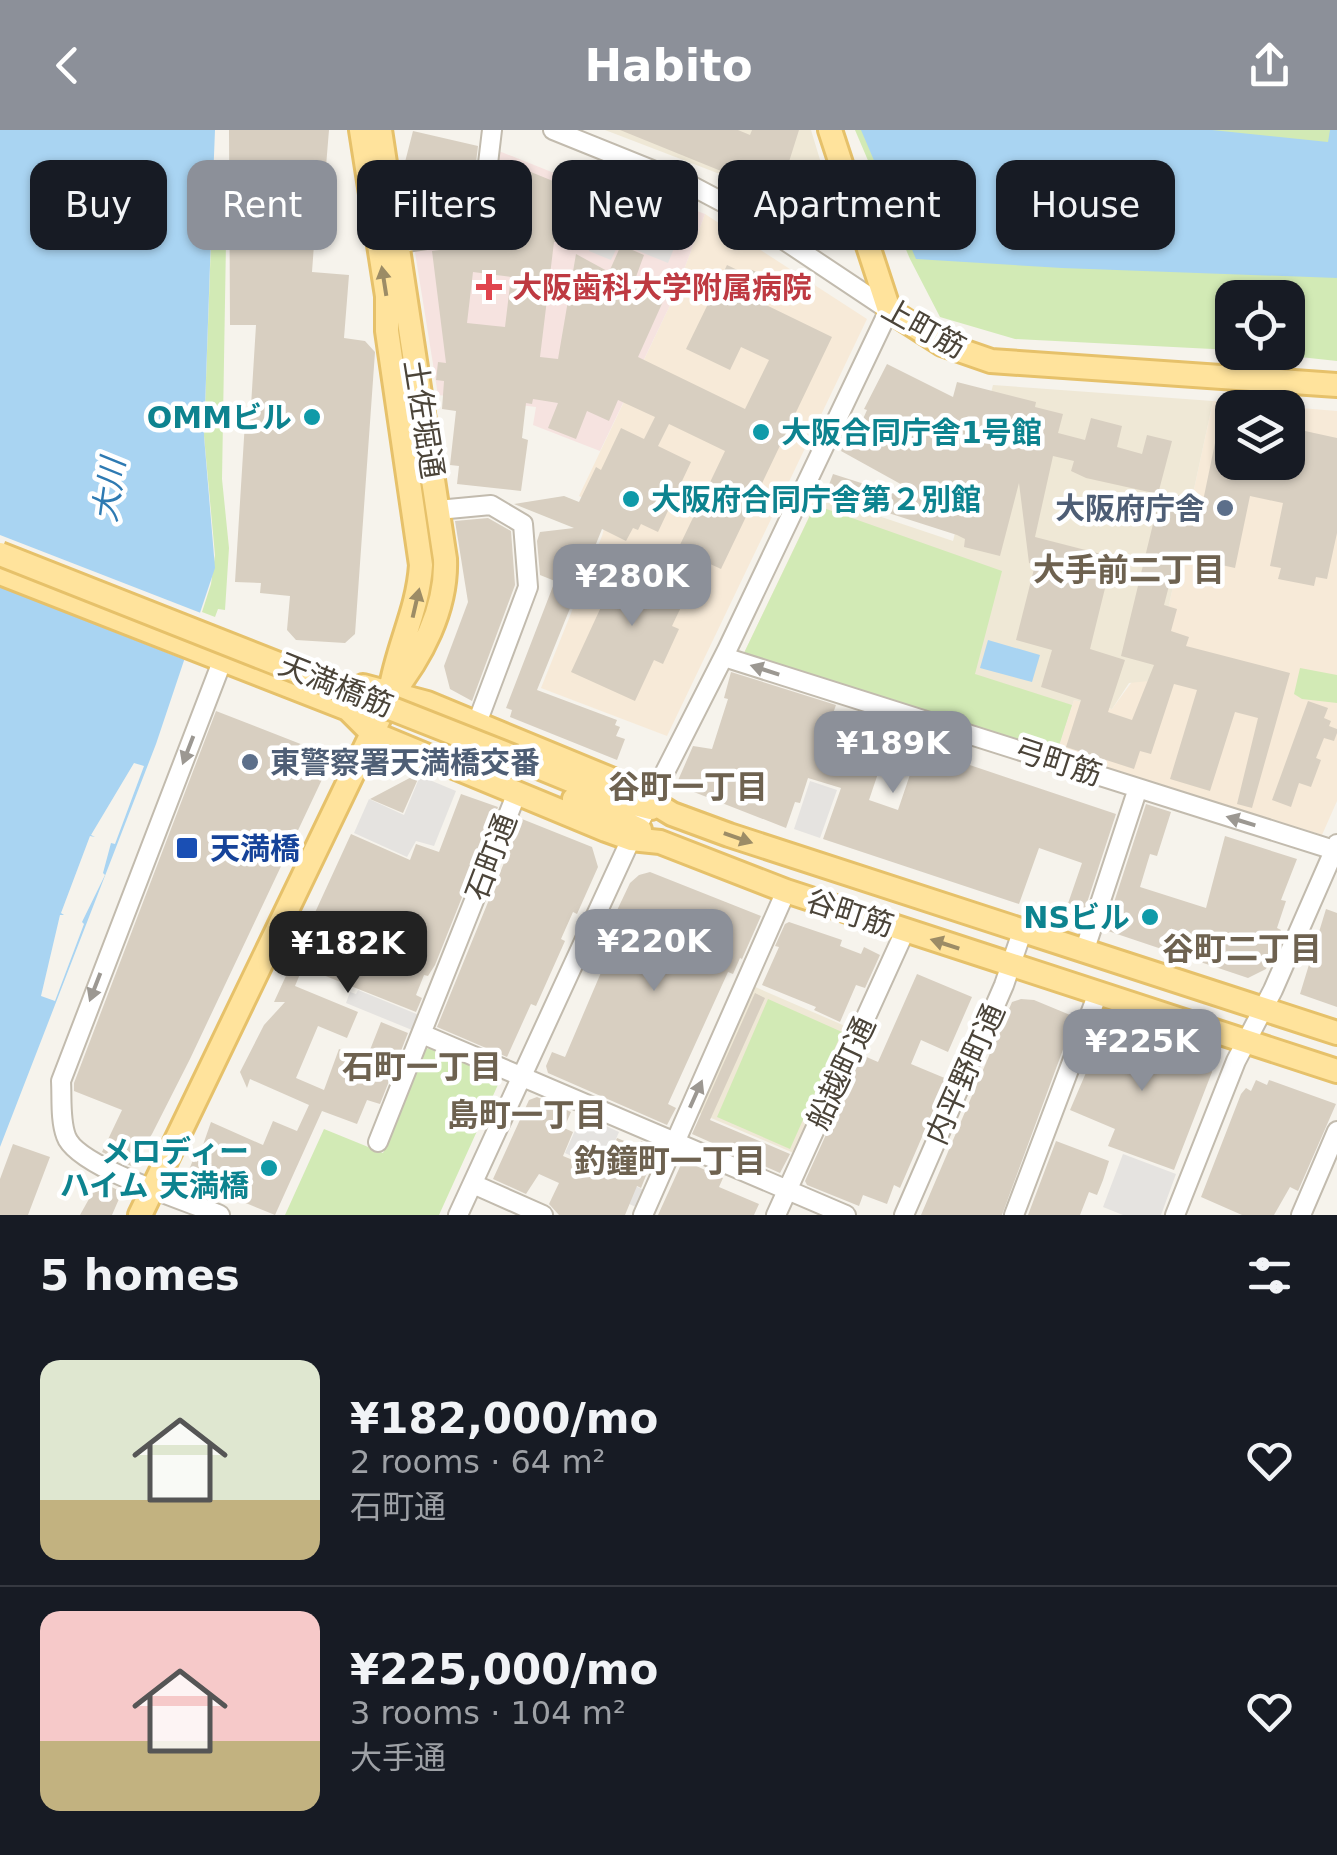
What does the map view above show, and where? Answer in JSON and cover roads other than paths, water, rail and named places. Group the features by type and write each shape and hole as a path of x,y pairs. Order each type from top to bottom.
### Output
{"main road":[{"name":"土佐堀通","path":"360,130 421,565 418,596 395,659 390,696"},
{"name":"土佐堀通","path":"380,130 385,160"},
{"path":"830,130 889,310"},
{"name":"土佐堀通","path":"140,1215 390,696 414,667 440,605 446,579 400,250"},
{"name":"上町筋","path":"889,310 942,344 991,361 1337,385"},
{"name":"天満橋筋","path":"0,552 348,710 372,733"},
{"name":"天満橋筋","path":"0,552 641,818 660,842"},
{"name":"天満橋筋","path":"0,572 213,647 390,696"},
{"name":"天満橋筋","path":"0,572 511,764"},
{"name":"谷町筋","path":"390,696 428,703 626,785 641,818"},
{"name":"谷町筋","path":"372,733 516,795 641,818 672,814 1337,1033"},
{"name":"谷町筋","path":"660,842 786,892 1337,1071"}],"street":[{"path":"488,160 492,130"},
{"name":"上町筋","path":"553,130 692,186 745,214 889,310"},
{"path":"458,1215 641,818 724,656 889,310"},
{"path":"438,510 492,505 524,524 528,587 476,724"},
{"path":"213,647 60,1081 65,1134 76,1152 220,1215"},
{"name":"弓町筋","path":"724,656 1336,847"},
{"path":"1084,952 1138,788"},
{"name":"石町通","path":"378,1142 516,795"},
{"path":"1176,1215 1247,1040 1336,847"},
{"path":"643,1215 786,892"},
{"name":"船越町通","path":"776,1215 906,931"},
{"name":"内平野町通","path":"904,1215 1022,932"},
{"path":"1014,1215 1098,993"},
{"path":"422,1034 846,1215"},
{"path":"1301,1215 1337,1132"},
{"path":"473,1184 543,1215"}],"water":[{"name":"大川","path":"0,130 215,130 214,160 187,160 187,250 211,250 204,436 215,568 156,744 0,1147"},
{"path":"861,130 1212,130 1328,142 1330,130 1337,130 1337,278 916,259 912,250 976,250 976,160 874,160"},
{"path":"988,640 1040,655 1032,682 980,668"}],"place":[{"name":"大阪歯科大学附属病院","path":"489,287"},
{"name":"OMMビル","path":"312,417"},
{"name":"大阪合同庁舎1号館","path":"761,432"},
{"name":"大阪府合同庁舎第２別館","path":"631,499"},
{"name":"大阪府庁舎","path":"1225,508"},
{"name":"東警察署天満橋交番","path":"250,762"},
{"name":"天満橋","path":"187,848"},
{"name":"NSビル","path":"1150,917"},
{"name":"メロディー ハイム 天満橋","path":"269,1168"}],"district":[{"name":"大手前二丁目","path":"1129,570"},
{"name":"谷町一丁目","path":"688,787"},
{"name":"谷町二丁目","path":"1242,949"},
{"name":"石町一丁目","path":"422,1067"},
{"name":"島町一丁目","path":"527,1115"},
{"name":"釣鐘町一丁目","path":"670,1161"}]}
